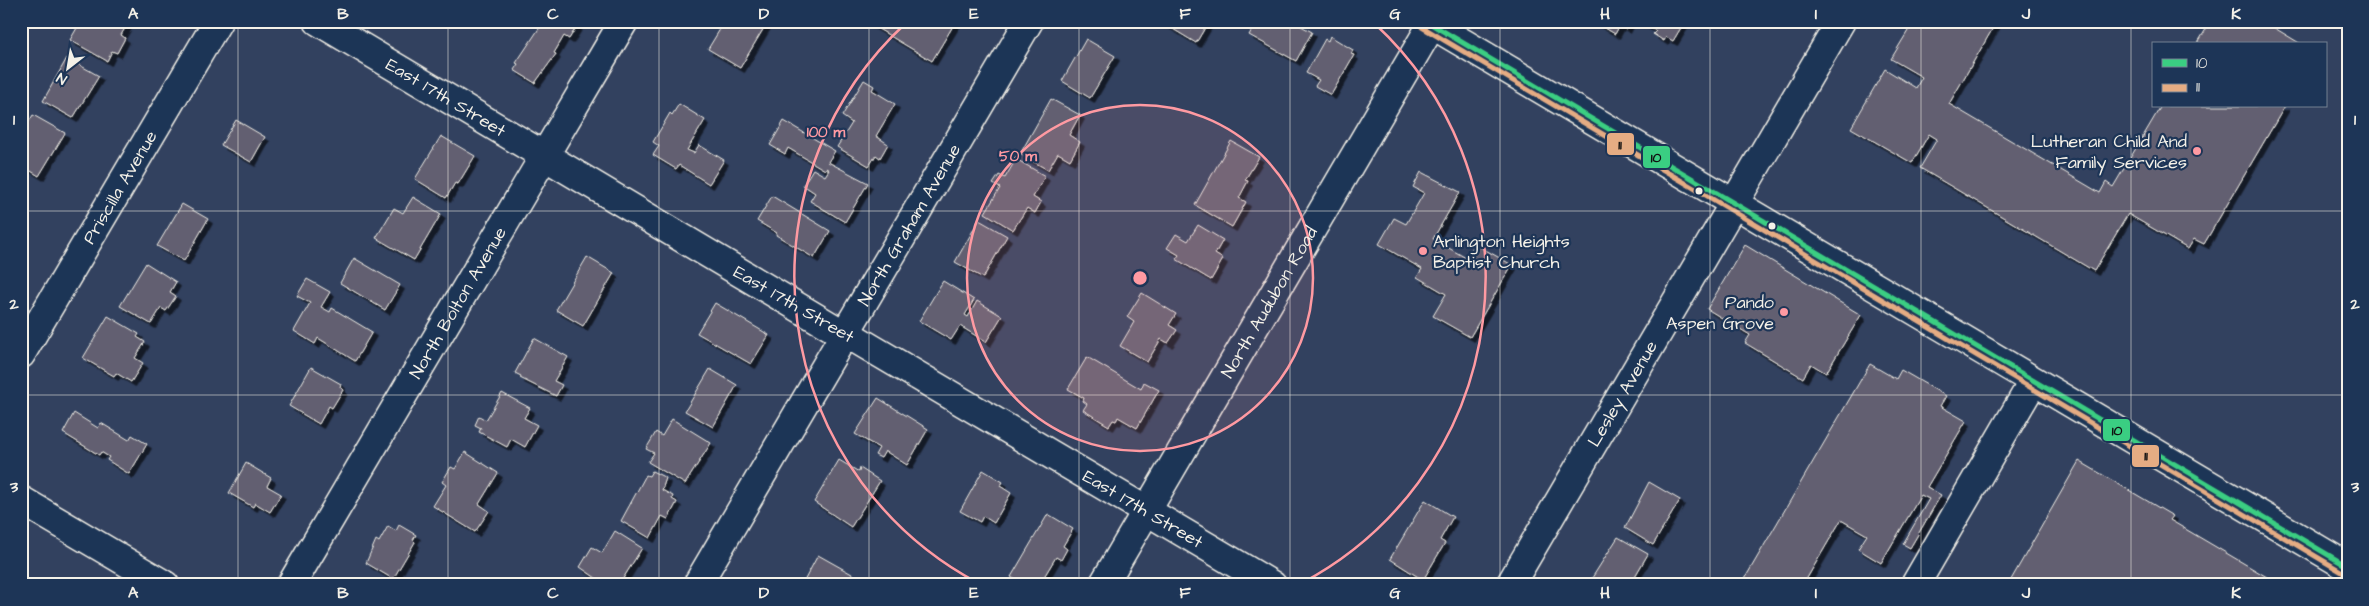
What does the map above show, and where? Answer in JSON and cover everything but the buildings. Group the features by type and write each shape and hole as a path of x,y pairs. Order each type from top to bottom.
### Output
{"street":[{"name":"Priscilla Avenue","path":"21,354 218,21"},
{"name":"East 17th Street","path":"318,21 845,335 849,335 1272,585"},
{"name":"North Bolton Avenue","path":"291,585 624,21"},
{"name":"North Graham Avenue","path":"697,585 1029,21"},
{"name":"Lesley Avenue","path":"1510,585 1841,21"},
{"path":"1431,22 2033,382 2344,571"},
{"name":"North Audubon Road","path":"1103,585 1431,22"},
{"path":"1915,585 2033,382"},
{"path":"21,500 165,585"}],"transit line":[{"name":"10","path":"1426,21 2347,566"},
{"name":"11","path":"1422,27 2344,573"}],"place":[{"name":"Lutheran Child And Family Services","path":"2197,151"},
{"name":"Arlington Heights Baptist Church","path":"1423,251"},
{"name":"Pando Aspen Grove","path":"1784,312"}]}
